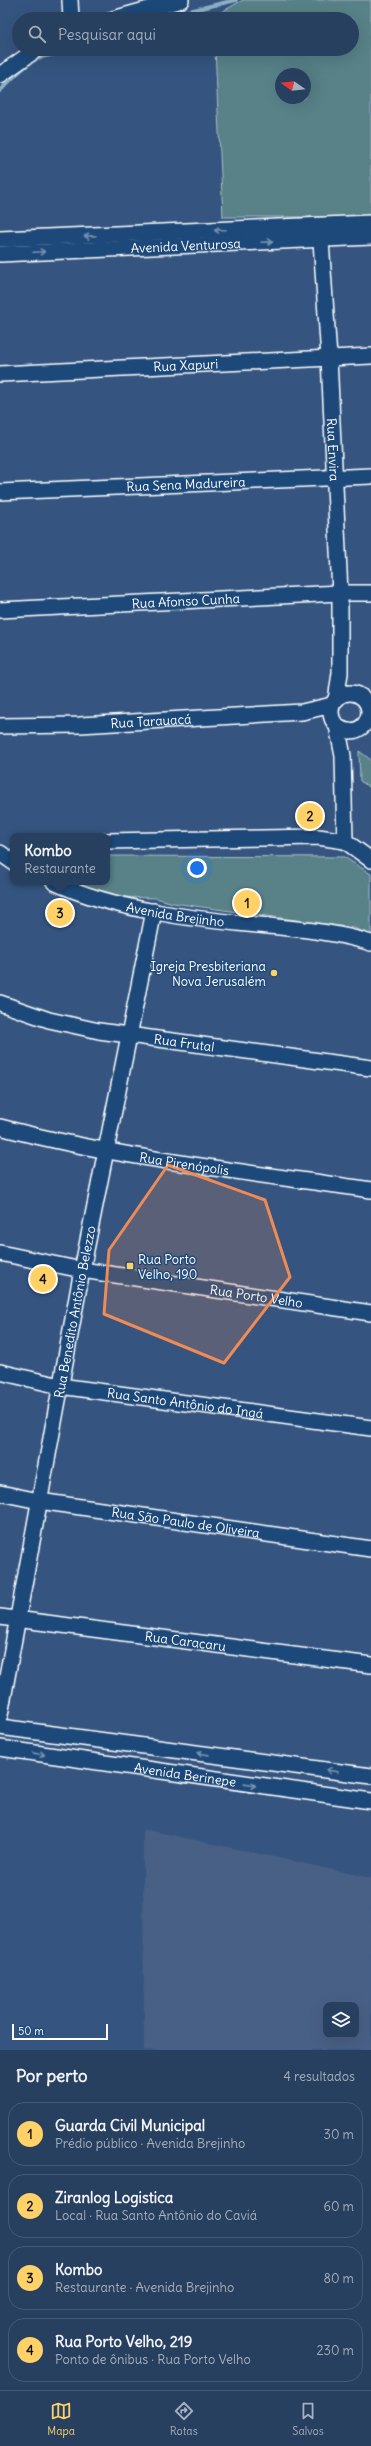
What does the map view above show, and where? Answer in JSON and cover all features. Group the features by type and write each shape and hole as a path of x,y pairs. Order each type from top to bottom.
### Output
{"street":[{"path":"70,0 71,12"},
{"path":"138,12 181,0"},
{"path":"0,75 27,56"},
{"name":"Avenida Venturosa","path":"0,254 321,233 371,223"},
{"name":"Avenida Venturosa","path":"0,239 321,233 371,237"},
{"name":"Rua Envira","path":"321,233 329,358 340,593 340,673 334,702"},
{"name":"Rua Xapuri","path":"0,374 371,356"},
{"name":"Rua Sena Madureira","path":"0,492 371,476"},
{"name":"Rua Afonso Cunha","path":"0,610 340,593 371,593"},
{"name":"Rua Envira","path":"340,673 351,693"},
{"path":"340,727 362,727 369,722 368,703 351,693 334,702 331,717 340,727 343,756 345,842"},
{"name":"Rua Tarauacá","path":"0,726 80,725 302,712 334,702"},
{"name":"Rua Tarauacá","path":"302,712 340,727"},
{"path":"110,842 287,836 318,837 345,842 371,860"},
{"path":"0,851 10,849"},
{"path":"0,851 10,859"},
{"name":"Avenida Brejinho","path":"62,885 92,896 154,911 226,921 321,931 351,936 371,943"},
{"name":"Rua Benedito Antônio Belezzo","path":"0,1714 16,1620 82,1270 154,911"},
{"name":"Rua Frutal","path":"0,1002 49,1020 128,1036 371,1068"},
{"name":"Rua Pirenópolis","path":"0,1127 55,1141 105,1151 371,1190"},
{"name":"Rua Porto Velho","path":"0,1253 82,1270 371,1313"},
{"name":"Rua Santo Antônio do Ingá","path":"0,1372 60,1386 371,1428"},
{"name":"Rua São Paulo de Oliveira","path":"0,1493 39,1501 371,1549"},
{"name":"Rua Caracaru","path":"0,1616 16,1620 371,1665"},
{"name":"Avenida Berinepe","path":"0,1727 371,1776"},
{"name":"Avenida Berinepe","path":"0,1748 371,1801"}],"highlighted area":[{"path":"168,1165 265,1200 290,1277 224,1363 104,1314 109,1250"}],"shaded area":[{"path":"143,1829 371,1878 371,2050 144,2050"}],"green space":[{"path":"243,0 371,0 371,217 223,217 215,56 359,56 359,12 221,12"},
{"path":"359,751 371,760 371,788 360,781"},
{"path":"110,856 344,857 371,874 371,935 354,928 173,903 156,898 120,897 81,885 110,885"}],"waterway":[{"path":"185,12 236,0"},
{"path":"0,91 30,63 36,59 46,56"}],"place":[{"name":"Ziranlog Logistica","path":"310,816"},
{"name":"Guarda Civil Municipal","path":"247,903"},
{"name":"Kombo","path":"60,913"},
{"name":"Igreja Presbiteriana Nova Jerusalém","path":"274,973"},
{"name":"Rua Porto Velho, 190","path":"130,1266"},
{"name":"Rua Porto Velho, 219","path":"43,1279"}]}
